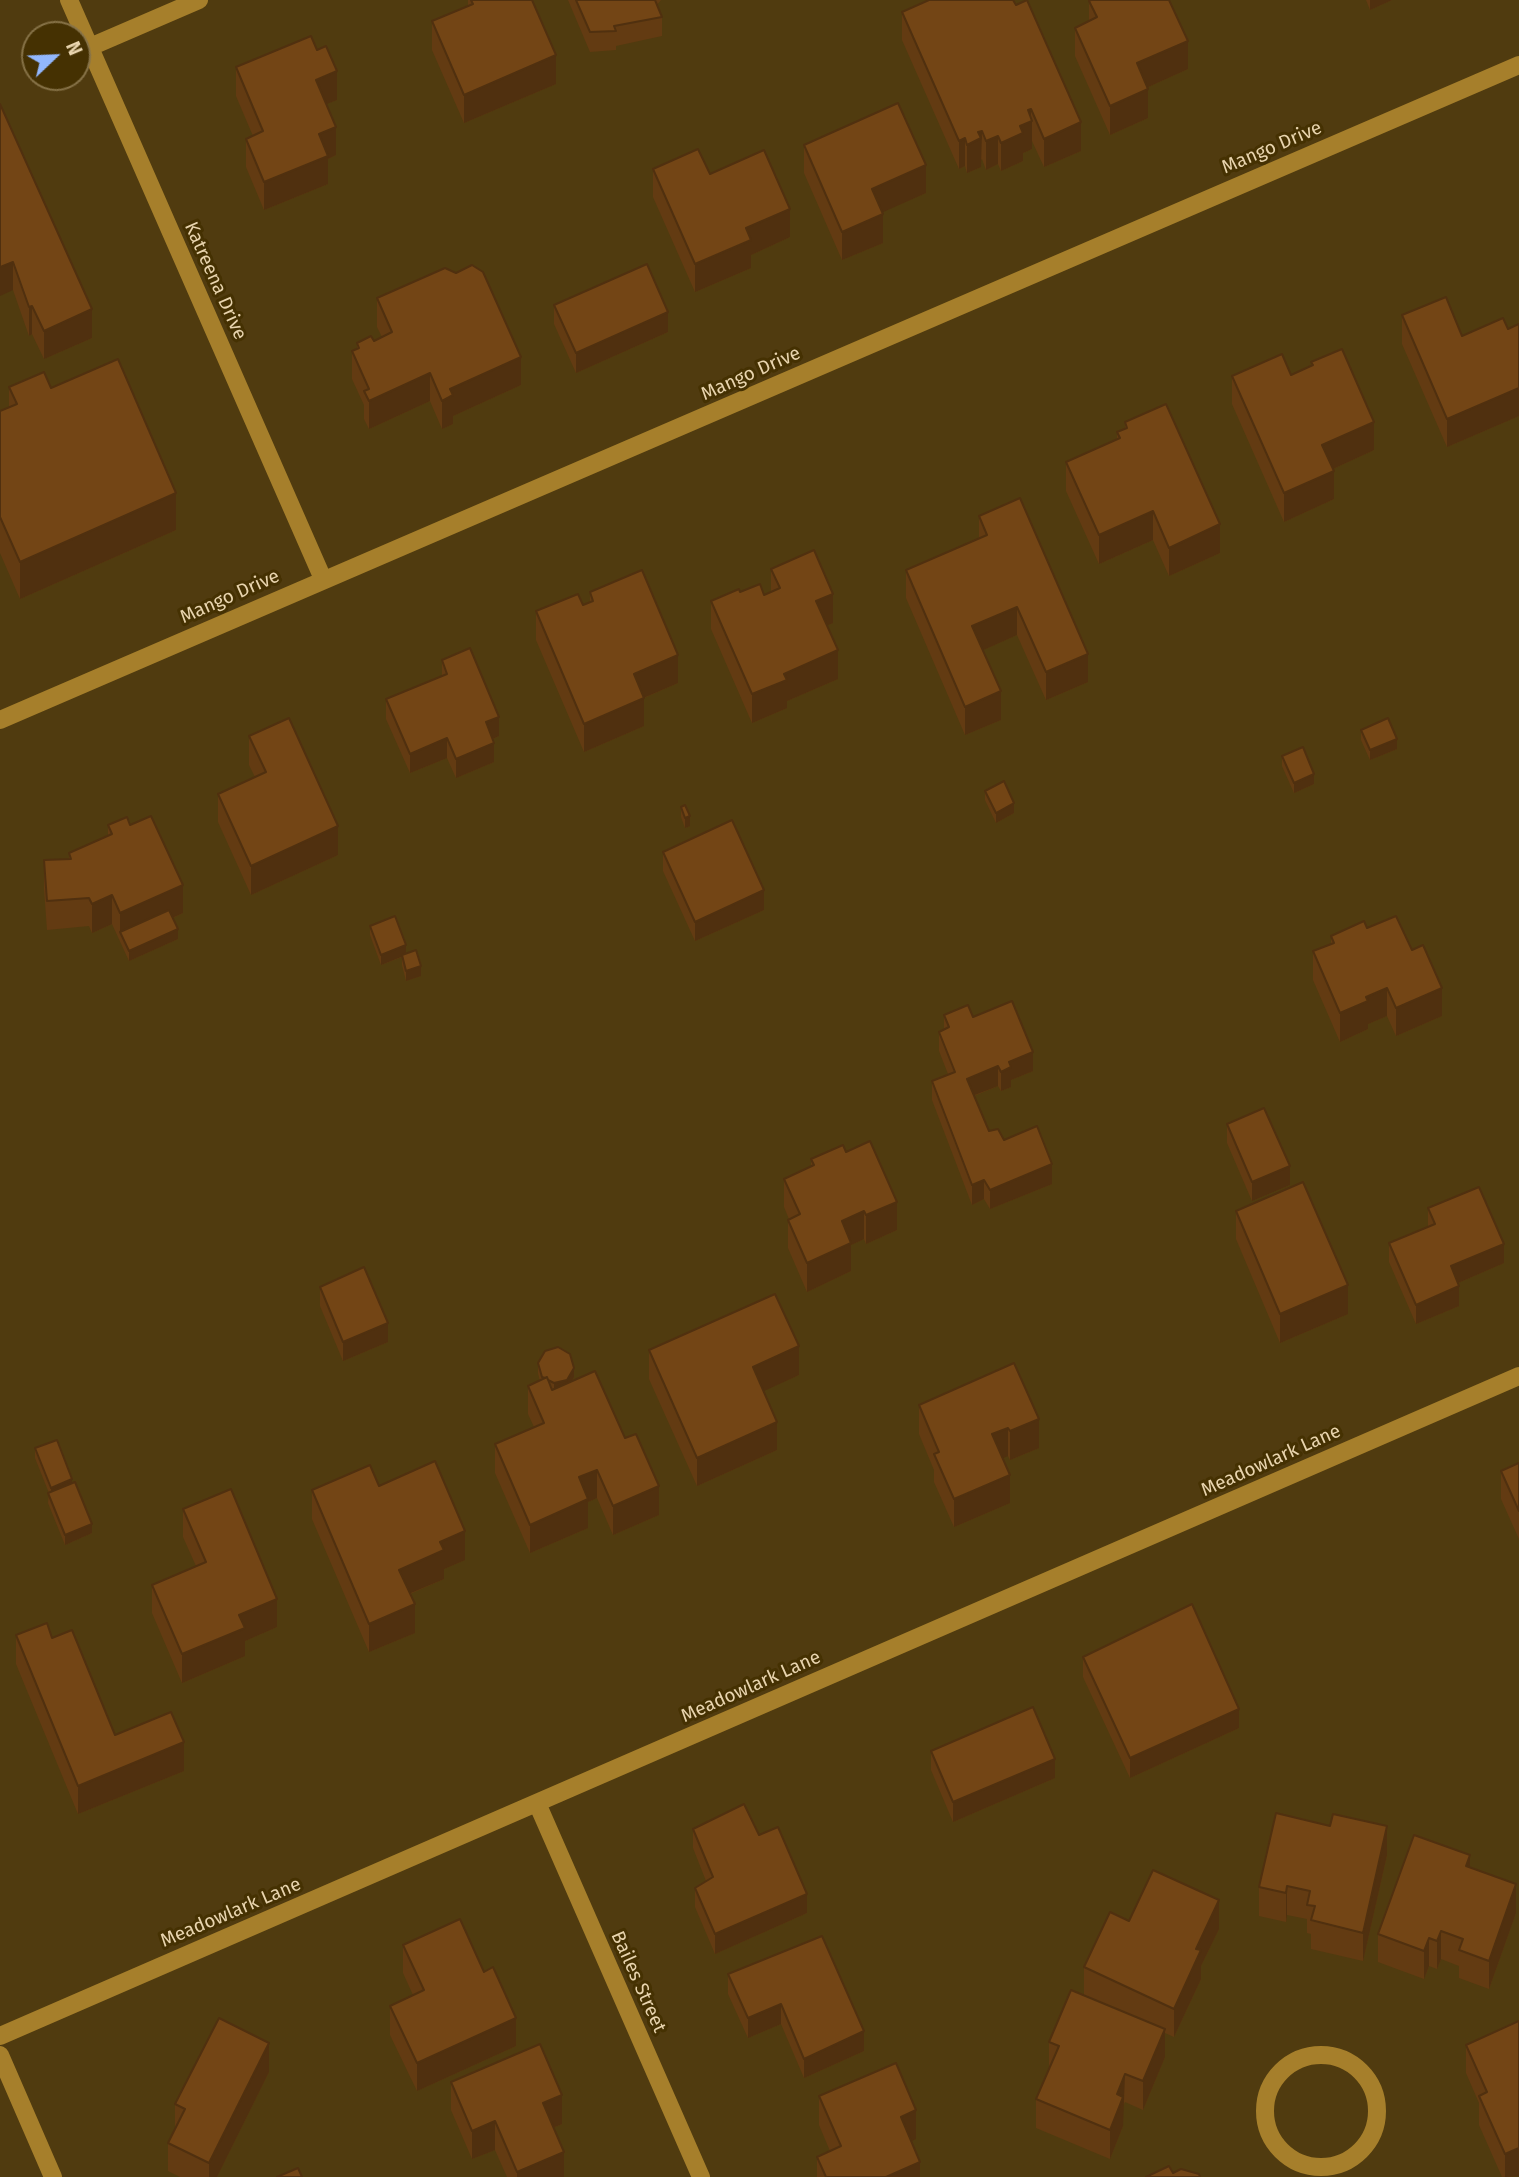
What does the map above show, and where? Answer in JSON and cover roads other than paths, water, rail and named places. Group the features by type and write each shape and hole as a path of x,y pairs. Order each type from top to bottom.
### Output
{"street":[{"name":"Katreena Drive","path":"69,0 78,21"},
{"path":"91,47 199,0"},
{"name":"Katreena Drive","path":"91,49 323,579"},
{"name":"Mango Drive","path":"0,720 1519,65"},
{"name":"Meadowlark Lane","path":"0,2036 1519,1376"},
{"name":"Bailes Street","path":"537,1803 701,2177"},
{"path":"1314,2054 1335,2055 1353,2063 1371,2084 1377,2103 1377,2123 1373,2135 1362,2151 1341,2171 1297,2162 1280,2151 1268,2129 1264,2110 1268,2090 1279,2073 1294,2060 1314,2054"},
{"path":"0,2055 52,2177"}]}
